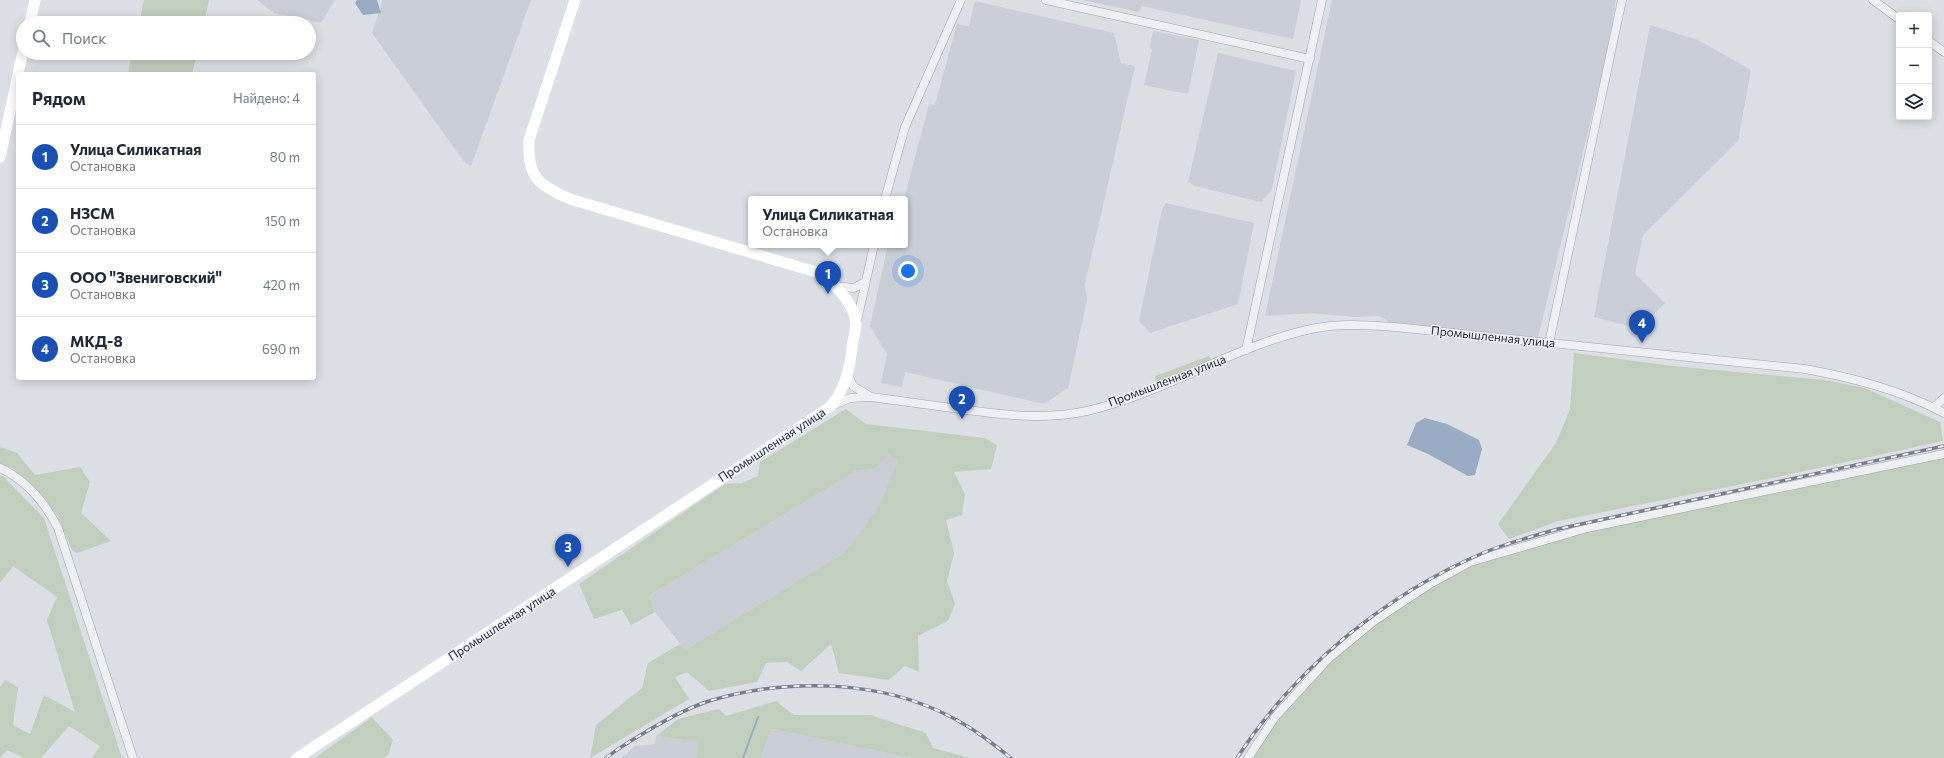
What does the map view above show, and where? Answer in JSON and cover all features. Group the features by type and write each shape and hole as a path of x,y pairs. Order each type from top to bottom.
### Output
{"street":[{"path":"32,16 35,0"},
{"path":"575,0 529,140 528,156 531,170 537,181 548,190 570,199 816,272 824,276 835,286 849,304 856,323"},
{"path":"886,196 905,126 961,0"},
{"path":"1046,0 1310,59"},
{"path":"1246,350 1322,0"},
{"path":"1550,343 1622,0"},
{"path":"1873,0 1896,17"},
{"path":"1932,43 1944,52"},
{"path":"19,72 21,60"},
{"path":"0,157 16,84"},
{"path":"848,375 856,323 873,248"},
{"path":"835,286 854,288 865,282"},
{"name":"Промышленная улица","path":"848,375 853,386 871,397 1007,415 1036,417 1067,415 1087,411 1133,397 1282,336 1304,331 1349,325 1395,326 1820,372 1850,377 1890,389 1944,413"},
{"name":"Промышленная улица","path":"297,758 830,407 840,393 848,375"},
{"path":"830,407 850,398 871,397"},
{"path":"1934,408 1944,398"},
{"path":"1248,758 1275,717 1328,659 1374,621 1430,584 1470,562 1587,528 1944,454"},
{"path":"0,468 12,474 40,500 52,516 58,528 133,758"}],"shaded area":[{"path":"257,0 335,0 321,23 316,22 316,16 288,16 274,13"},
{"path":"383,0 531,0 471,166 465,163 372,33"},
{"path":"1082,0 1301,0 1293,39 1142,6 1139,12"},
{"path":"1332,0 1616,0 1606,57 1538,338 1389,322 1380,316 1354,317 1311,313 1265,316"},
{"path":"975,1 1114,33 1121,63 1135,66 1085,284 1087,300 1068,388 1044,404 905,372 902,387 881,383 887,354 870,326 887,248 908,248 908,196 905,196 929,104 935,105 957,24 969,26"},
{"path":"1650,25 1698,40 1751,70 1738,141 1643,235 1635,274 1665,303 1640,329 1594,317"},
{"path":"1153,31 1199,40 1188,94 1144,85 1152,50 1150,46"},
{"path":"1218,53 1296,71 1272,189 1261,202 1195,186 1188,182"},
{"path":"1166,203 1254,223 1238,304 1150,333 1139,321 1162,209"},
{"path":"888,455 899,460 879,506 845,552 685,650 655,612 649,596 856,471 875,469"},
{"path":"772,729 911,758 760,758"},
{"path":"656,736 697,742 696,758 621,758 635,746 655,744"}],"green space":[{"path":"144,0 209,0 206,16 141,16"},
{"path":"131,60 195,60 192,72 128,72"},
{"path":"1574,353 1673,366 1824,380 1865,388 1940,422 1943,441 1777,477 1558,521 1509,539 1498,524 1556,443 1570,409"},
{"path":"1209,356 1211,358 1209,362 1159,381 1155,381 1155,376"},
{"path":"846,409 866,424 985,438 997,445 991,469 954,472 965,494 962,515 946,520 954,553 947,581 955,604 948,621 918,636 919,672 905,666 888,680 839,673 831,644 801,671 787,662 766,663 757,682 709,691 687,672 675,677 689,699 590,758 596,725 642,688 648,663 680,644 685,650 845,552 879,506 898,460 888,455 875,469 856,471 649,596 655,612 631,625 622,610 594,619 579,584 725,484 742,483 758,476 760,462"},
{"path":"0,447 17,453 35,475 80,467 90,482 81,513 111,541 77,553 72,550 57,515 12,468 0,465"},
{"path":"1944,454 1944,758 1248,758 1275,717 1328,659 1374,621 1470,562 1587,528"},
{"path":"0,476 4,477 44,518 122,758 92,758 100,746 69,726 41,758 24,758 7,750 0,758 0,687 5,680 18,687 13,725 30,734 44,695 75,712 47,620 57,597 13,566 0,583"},
{"path":"776,701 794,715 870,715 926,733 933,748 970,758 911,758 772,729 760,758 696,758 697,742 656,736 678,719 719,709 726,716"},
{"path":"372,717 393,740 388,755 384,758 315,758"}],"water":[{"path":"357,0 377,0 381,13 363,15 355,3"},
{"path":"1425,418 1447,424 1479,440 1482,449 1475,475 1468,476 1428,454 1407,445 1416,423"}],"waterway":[{"path":"743,758 758,717"}],"railway":[{"path":"1237,758 1260,725 1286,694 1314,665 1345,638 1377,613 1411,590 1447,570 1483,553 1558,529 1944,446"},
{"path":"606,758 655,726 700,704 769,688 800,686 832,686 863,689 894,695 923,704 967,726 1011,758"}],"place":[{"name":"Улица Силикатная","path":"828,294"},
{"name":"МКД-8","path":"1642,343"},
{"name":"НЗСМ","path":"962,419"},
{"name":"ООО \"Звениговский\"","path":"568,567"}]}
